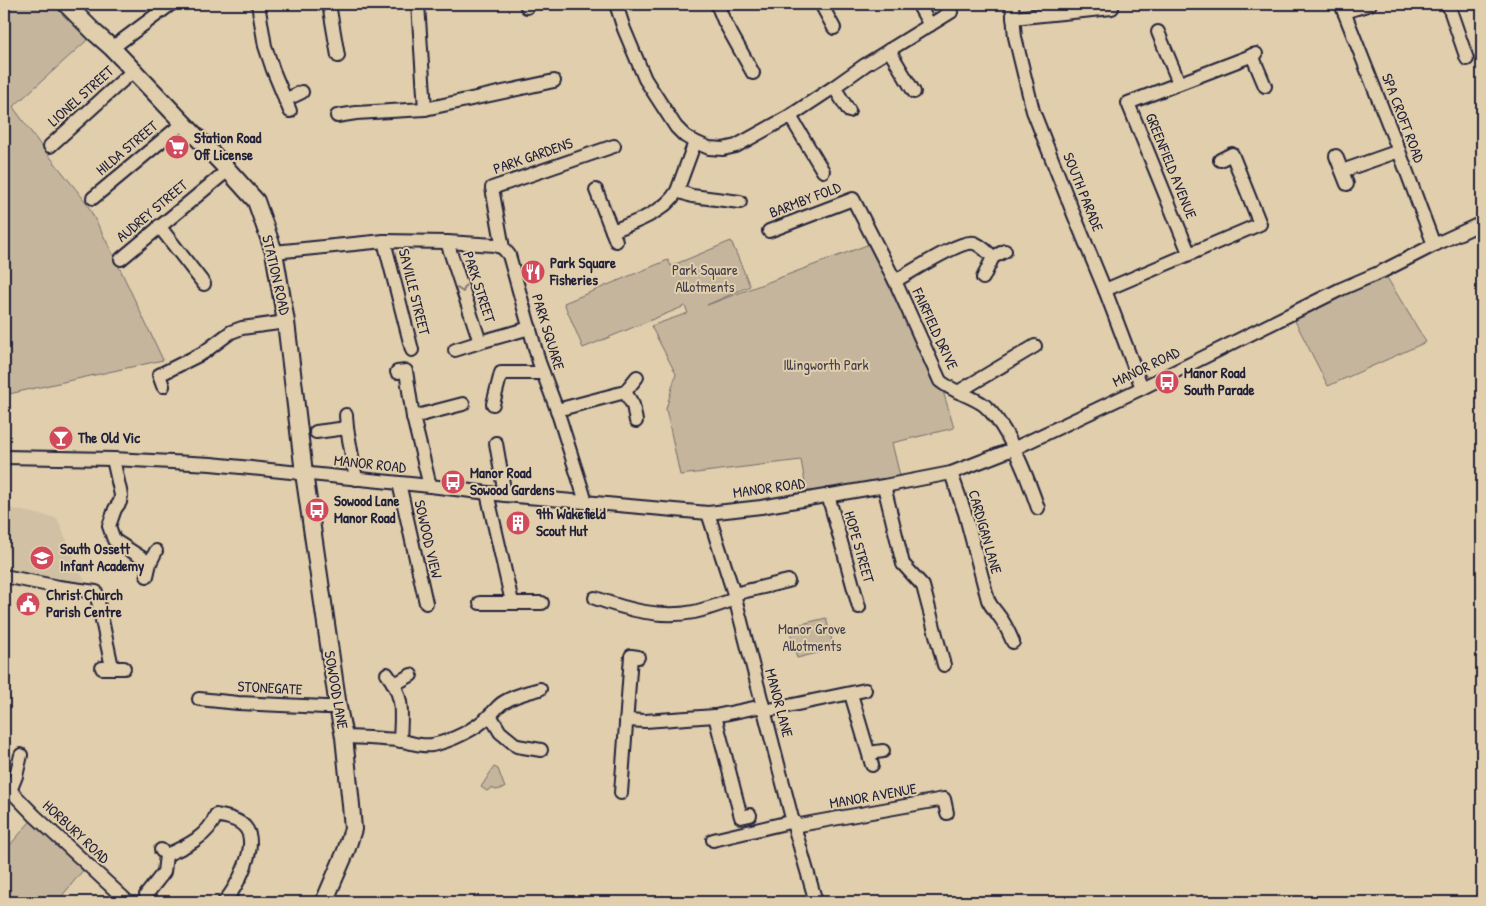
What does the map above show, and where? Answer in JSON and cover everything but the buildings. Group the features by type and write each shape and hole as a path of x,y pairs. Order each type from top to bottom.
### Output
{"main road":[{"name":"STATION ROAD","path":"66,4 112,48 256,202 274,252 286,322 304,473"},
{"name":"SOWOOD LANE","path":"304,473 344,737 353,829 346,852 324,902"}],"street":[{"path":"112,48 170,4"},
{"path":"258,4 265,46 288,106 302,92"},
{"path":"329,4 338,56"},
{"path":"418,4 424,109"},
{"path":"616,4 624,29 645,79 676,127 684,136 695,142 709,148 723,149 736,146 790,116 834,88 865,65 952,12"},
{"path":"717,4 724,21 754,73"},
{"path":"821,4 834,28"},
{"path":"918,4 930,25"},
{"name":"SOUTH PARADE","path":"1012,4 1015,37 1033,111 1106,290 1142,388"},
{"path":"1342,8 1370,4"},
{"path":"1448,4 1468,59"},
{"path":"1013,18 1112,8"},
{"name":"SPA CROFT ROAD","path":"1342,8 1399,150 1434,245"},
{"path":"1158,32 1179,83"},
{"path":"889,50 914,92"},
{"name":"GREENFIELD AVENUE","path":"1189,253 1128,103 1254,54 1265,86"},
{"name":"LIONEL STREET","path":"50,146 133,71"},
{"path":"337,116 356,108 424,109 508,84 554,81"},
{"path":"834,88 848,110"},
{"path":"790,116 823,171"},
{"name":"HILDA STREET","path":"92,198 183,123"},
{"path":"596,190 614,236 666,204 674,197 695,142"},
{"name":"PARK GARDENS","path":"503,248 492,188 614,146"},
{"path":"1342,170 1399,150"},
{"path":"1106,290 1260,224 1232,154 1220,160"},
{"path":"1336,156 1347,184"},
{"name":"AUDREY STREET","path":"121,259 228,170"},
{"path":"677,191 692,196 740,202"},
{"name":"BARMBY FOLD","path":"769,231 853,199"},
{"name":"FAIRFIELD DRIVE","path":"853,199 895,281 940,381 949,388 983,404 994,414 1030,483 1038,508"},
{"name":"MANOR ROAD","path":"4,457 113,459 211,464 505,495 708,512 761,507 951,473 1013,449 1142,388 1341,289 1383,271 1482,223"},
{"path":"159,226 204,284"},
{"path":"274,252 384,241 447,242 495,245 503,248"},
{"name":"SAVILLE STREET","path":"384,241 412,350"},
{"name":"PARK STREET","path":"447,242 480,342"},
{"path":"895,281 959,245 974,243 981,246 993,257"},
{"name":"PARK SQUARE","path":"503,248 509,255 543,373 557,410 586,502"},
{"path":"983,278 993,257 1005,251"},
{"path":"163,386 159,375 203,353 231,332 242,328 286,322"},
{"name":"PARK STREET","path":"455,350 530,328"},
{"path":"958,392 1035,344"},
{"path":"397,372 406,371 413,417 430,486"},
{"path":"493,404 501,373 543,373"},
{"path":"557,410 625,392 637,377"},
{"path":"625,392 633,405 636,421"},
{"path":"413,417 463,404"},
{"path":"316,432 347,421 356,479"},
{"path":"496,442 505,495"},
{"path":"113,459 121,495 120,502 115,509 109,526 114,540 150,563"},
{"name":"CARDIGAN LANE","path":"951,473 965,513 988,600 991,608 1004,623 1013,642"},
{"name":"SOWOOD VIEW","path":"399,483 426,603"},
{"path":"884,486 903,564 923,586 944,665"},
{"path":"487,493 512,602"},
{"name":"HOPE STREET","path":"828,495 859,607"},
{"name":"MANOR LANE","path":"708,512 734,597 816,902"},
{"path":"146,576 156,551"},
{"path":"4,576 96,592 113,668"},
{"path":"595,598 631,609 675,614 693,612 734,597 789,581"},
{"path":"480,603 542,603"},
{"path":"621,793 631,656 638,656"},
{"path":"400,740 402,709 398,691 391,679 411,675"},
{"path":"344,737 400,740 420,746 431,745 464,733 490,715 503,702 522,693 540,689"},
{"path":"497,690 503,702"},
{"path":"626,720 645,722 715,716 851,694 865,690"},
{"path":"851,694 870,759 883,751"},
{"name":"STONEGATE","path":"199,699 238,703 325,708 338,707"},
{"path":"490,715 515,752 541,750"},
{"path":"715,716 741,817 750,815"},
{"path":"6,787 16,776 21,755"},
{"name":"HORBURY ROAD","path":"6,787 128,902"},
{"name":"MANOR AVENUE","path":"794,824 944,799 947,813"},
{"path":"146,895 164,872 164,853 200,836 216,815 238,822 244,826 250,838 248,855 236,886 224,902"},
{"path":"713,840 794,824"}],"shaded area":[{"name":"South Ossett Infant Academy","path":"4,507 57,518 87,587 11,573 7,544 4,544"}],"green space":[{"path":"4,4 66,4 95,33 13,107 86,202 163,360 4,395"},
{"name":"Illingworth Park","path":"731,241 750,286 707,305 875,242 940,381 954,428 892,443 900,476 884,486 808,499 801,460 680,475 666,409 676,374 651,326 688,313 685,306 583,348 564,303 668,260 671,266"},
{"path":"1383,271 1426,342 1328,386 1291,313"},
{"name":"Manor Grove Allotments","path":"826,618 834,649 797,658 789,627"},
{"path":"494,767 498,769 505,788 496,790 491,788 487,791 481,787"},
{"path":"35,816 88,864 57,902 4,902 4,852"}],"place":[{"name":"Station Road Off License","path":"177,147"},
{"name":"Park Square Fisheries","path":"533,272"},
{"name":"Manor Road South Parade","path":"1167,382"},
{"name":"The Old Vic","path":"61,438"},
{"name":"Manor Road Sowood Gardens","path":"453,482"},
{"name":"Sowood Lane Manor Road","path":"317,510"},
{"name":"9th Wakefield Scout Hut","path":"518,523"},
{"name":"South Ossett Infant Academy","path":"42,558"},
{"name":"Christ Church Parish Centre","path":"28,604"}],"park label":[{"name":"Park Square Allotments","path":"705,278"}]}
